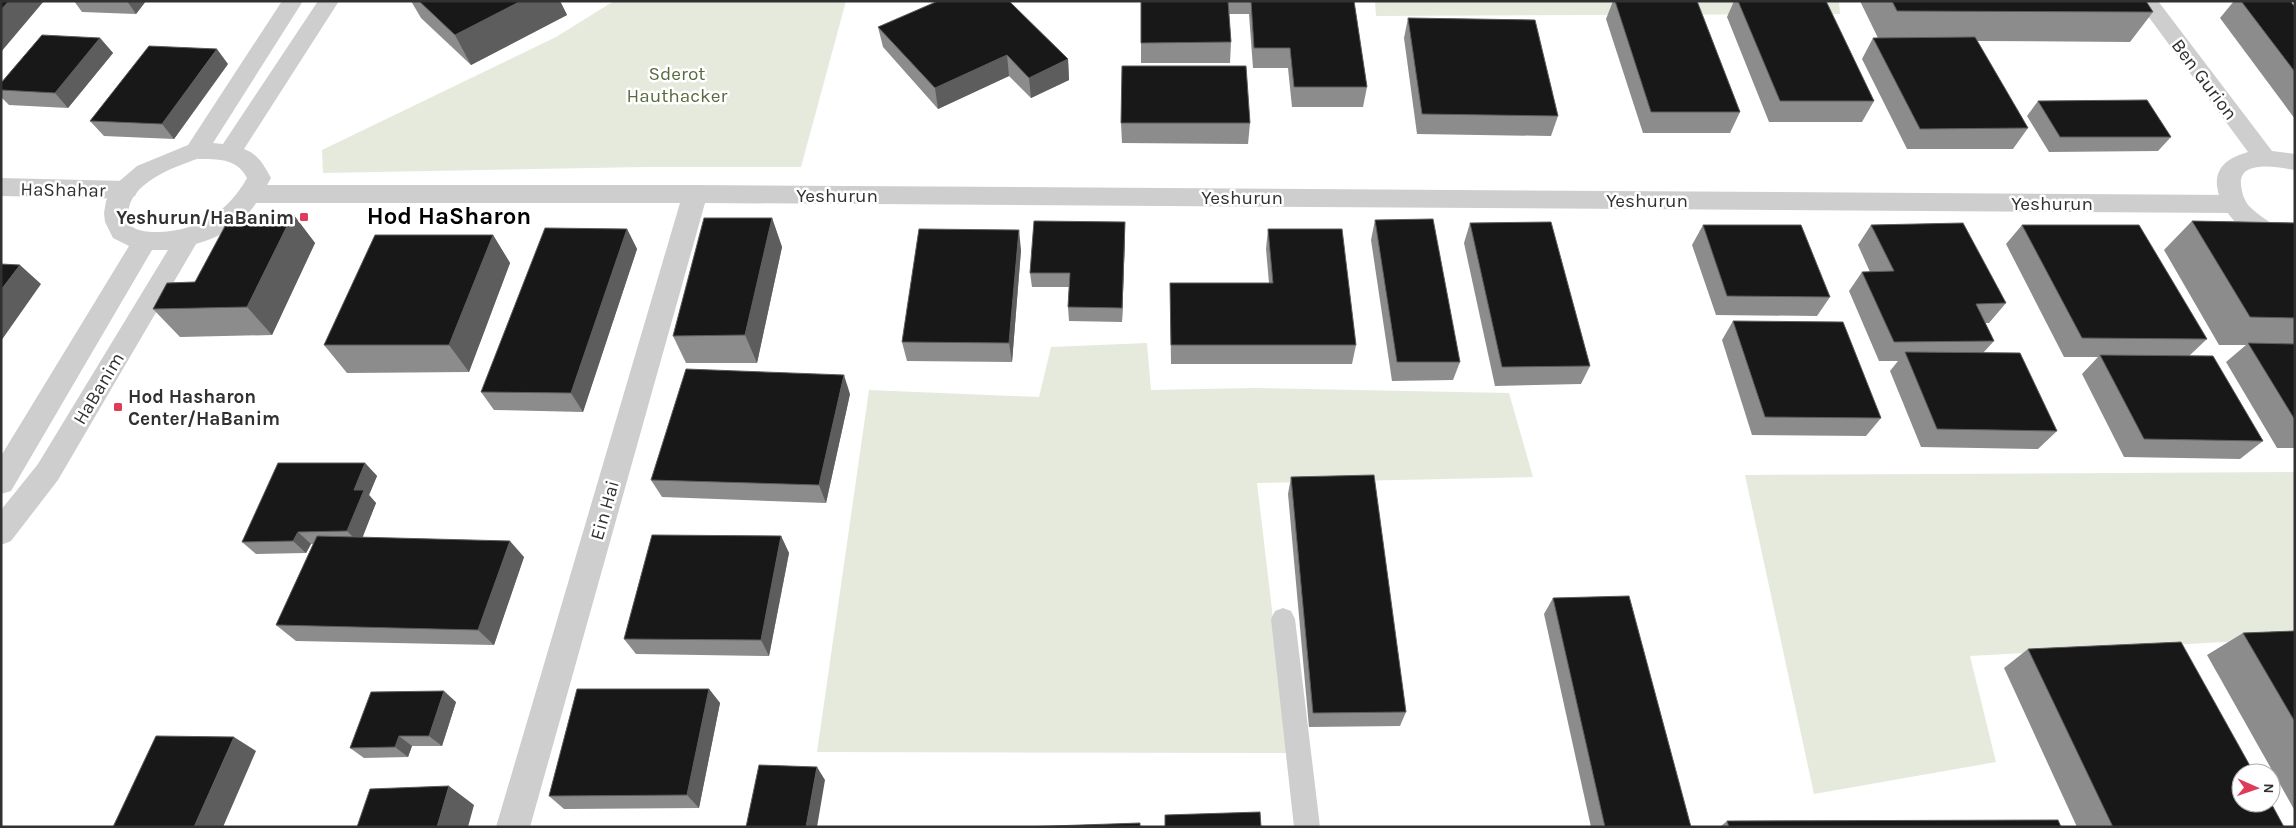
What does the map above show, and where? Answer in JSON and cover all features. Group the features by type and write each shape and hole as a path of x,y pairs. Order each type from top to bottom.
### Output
{"street":[{"path":"196,151 293,1"},
{"path":"229,153 329,1"},
{"name":"Ben Gurion","path":"2147,1 2264,157"},
{"path":"196,151 229,153 246,158 254,166 259,178 244,205 227,220 204,233 187,238 145,241 124,234 116,222 116,206 136,179 157,166 196,151"},
{"path":"2295,162 2264,157 2245,161 2232,169 2227,182 2234,204 2250,220 2271,235 2295,246"},
{"name":"HaShahar","path":"1,187 126,190"},
{"name":"Yeshurun","path":"250,194 695,194 2234,204"},
{"name":"Ein Hai","path":"513,827 695,194"},
{"name":"HaBanim","path":"1,532 48,472 187,238"},
{"name":"HaBanim","path":"1,482 145,241"}],"lane":[{"path":"1283,619 1306,827"}],"green space":[{"name":"Sderot Hauthacker","path":"614,1 846,1 801,167 646,167 323,173 322,150 556,37"},
{"path":"1375,1 1839,1 1840,14 1376,16"},
{"path":"1147,343 1151,390 1253,388 1509,393 1533,477 1257,483 1289,753 817,752 869,390 1039,397 1051,347"},
{"path":"2295,472 2295,638 1970,656 1996,762 1814,794 1745,475"}],"building":[{"path":"1,1 9,1 1,10"},
{"path":"419,1 521,1 455,35"},
{"path":"938,1 1009,1 1068,59 1029,78 1007,55 935,88 878,27"},
{"path":"1141,1 1228,1 1231,42 1141,43"},
{"path":"1251,1 1354,1 1367,87 1294,87 1290,48 1254,48"},
{"path":"1615,1 1697,1 1740,112 1651,112"},
{"path":"1738,1 1826,1 1874,101 1780,101"},
{"path":"1892,1 2146,1 2153,12 1897,11"},
{"path":"2241,1 2290,1 2295,7 2295,72"},
{"path":"1408,18 1535,20 1558,116 1422,114"},
{"path":"42,35 100,38 55,93 1,90 1,83"},
{"path":"1975,37 2028,128 1920,129 1873,38"},
{"path":"149,46 217,49 162,124 90,121"},
{"path":"1122,66 1246,66 1250,123 1121,123"},
{"path":"2147,100 2171,137 2060,137 2038,101"},
{"path":"293,214 247,307 153,309 167,283 195,282 231,215"},
{"path":"704,218 772,218 745,335 673,336"},
{"path":"1433,219 1460,362 1397,362 1375,220"},
{"path":"1034,221 1125,222 1122,308 1068,307 1070,273 1030,273"},
{"path":"2192,221 2295,223 2295,318 2250,317"},
{"path":"1551,222 1590,366 1502,367 1470,223"},
{"path":"1963,223 2006,303 1976,304 1994,341 1894,342 1862,272 1894,271 1871,225"},
{"path":"1703,225 1801,225 1830,297 1727,296"},
{"path":"2022,225 2139,225 2207,339 2082,338"},
{"path":"545,228 627,229 571,393 481,392"},
{"path":"919,229 1019,230 1009,343 902,342"},
{"path":"1268,229 1342,229 1356,345 1171,345 1170,283 1273,283"},
{"path":"375,235 493,235 449,345 324,345"},
{"path":"1,264 20,265 1,290"},
{"path":"1733,321 1843,322 1881,418 1765,417"},
{"path":"2248,343 2295,344 2295,420"},
{"path":"1905,352 2020,353 2057,431 1937,429"},
{"path":"2100,355 2213,356 2263,441 2144,439"},
{"path":"686,369 844,375 819,485 651,480"},
{"path":"278,463 365,463 354,490 364,490 347,531 298,532 293,541 242,542"},
{"path":"1374,475 1406,712 1313,713 1291,477"},
{"path":"652,535 781,536 761,640 624,639"},
{"path":"317,536 510,541 478,630 276,625"},
{"path":"1629,596 1691,827 1605,827 1553,598"},
{"path":"2295,631 2295,722 2243,633"},
{"path":"2181,642 2248,763 2231,763 2231,813 2276,813 2284,827 2113,827 2028,649"},
{"path":"577,689 709,689 687,795 549,796"},
{"path":"444,691 429,736 399,736 395,747 350,748 371,692"},
{"path":"156,736 234,737 194,827 113,827"},
{"path":"759,765 817,767 806,827 746,827"},
{"path":"449,786 437,827 357,827 370,789"},
{"path":"1260,812 1261,827 1165,827 1165,815"},
{"path":"2058,820 2061,827 1729,827 1727,821"},
{"path":"1140,823 1140,827 1022,827"}],"place":[{"name":"Yeshurun/HaBanim","path":"304,217"},
{"name":"Hod Hasharon Center/HaBanim","path":"118,407"}],"district":[{"name":"Hod HaSharon","path":"449,216"}]}
